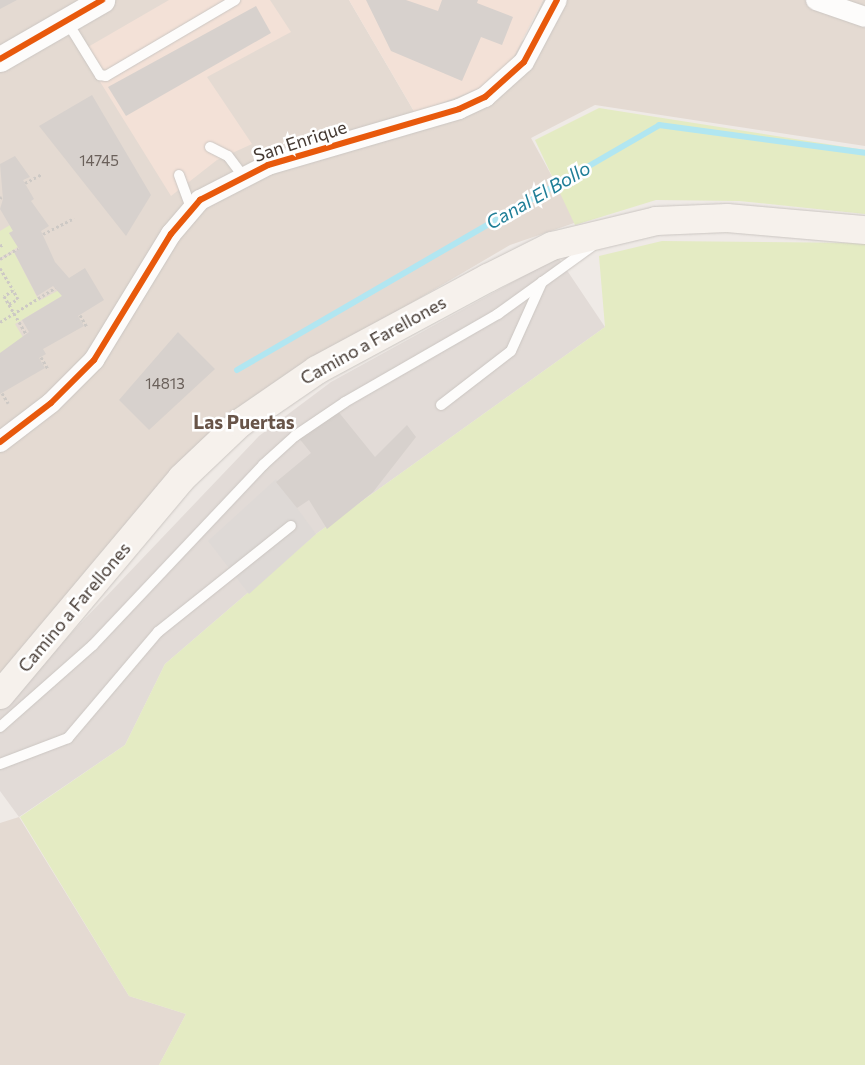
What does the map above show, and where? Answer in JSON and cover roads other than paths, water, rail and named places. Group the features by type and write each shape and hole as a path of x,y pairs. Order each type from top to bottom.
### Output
{"main road":[{"name":"Camino a Farellones","path":"0,695 182,478 264,404 317,370 519,261 621,226 656,220 727,218 865,230"}],"street":[{"path":"0,59 102,0"},
{"name":"San Enrique","path":"0,442 52,403 94,360 191,208 210,192 243,176 459,109 485,97 524,62 557,0"},
{"path":"816,0 865,17"}],"lane":[{"path":"66,20 100,76 106,76 235,0"},
{"path":"210,147 228,156 243,176"},
{"path":"179,175 191,208"},
{"path":"0,727 93,646 296,436 345,402 498,314 621,226"},
{"path":"441,404 511,351 543,281"},
{"path":"0,764 68,738 158,632 291,526"}],"waterway":[{"name":"Canal El Bollo","path":"237,370 659,125 865,153"}],"district":[{"name":"Las Puertas","path":"244,422"}]}
